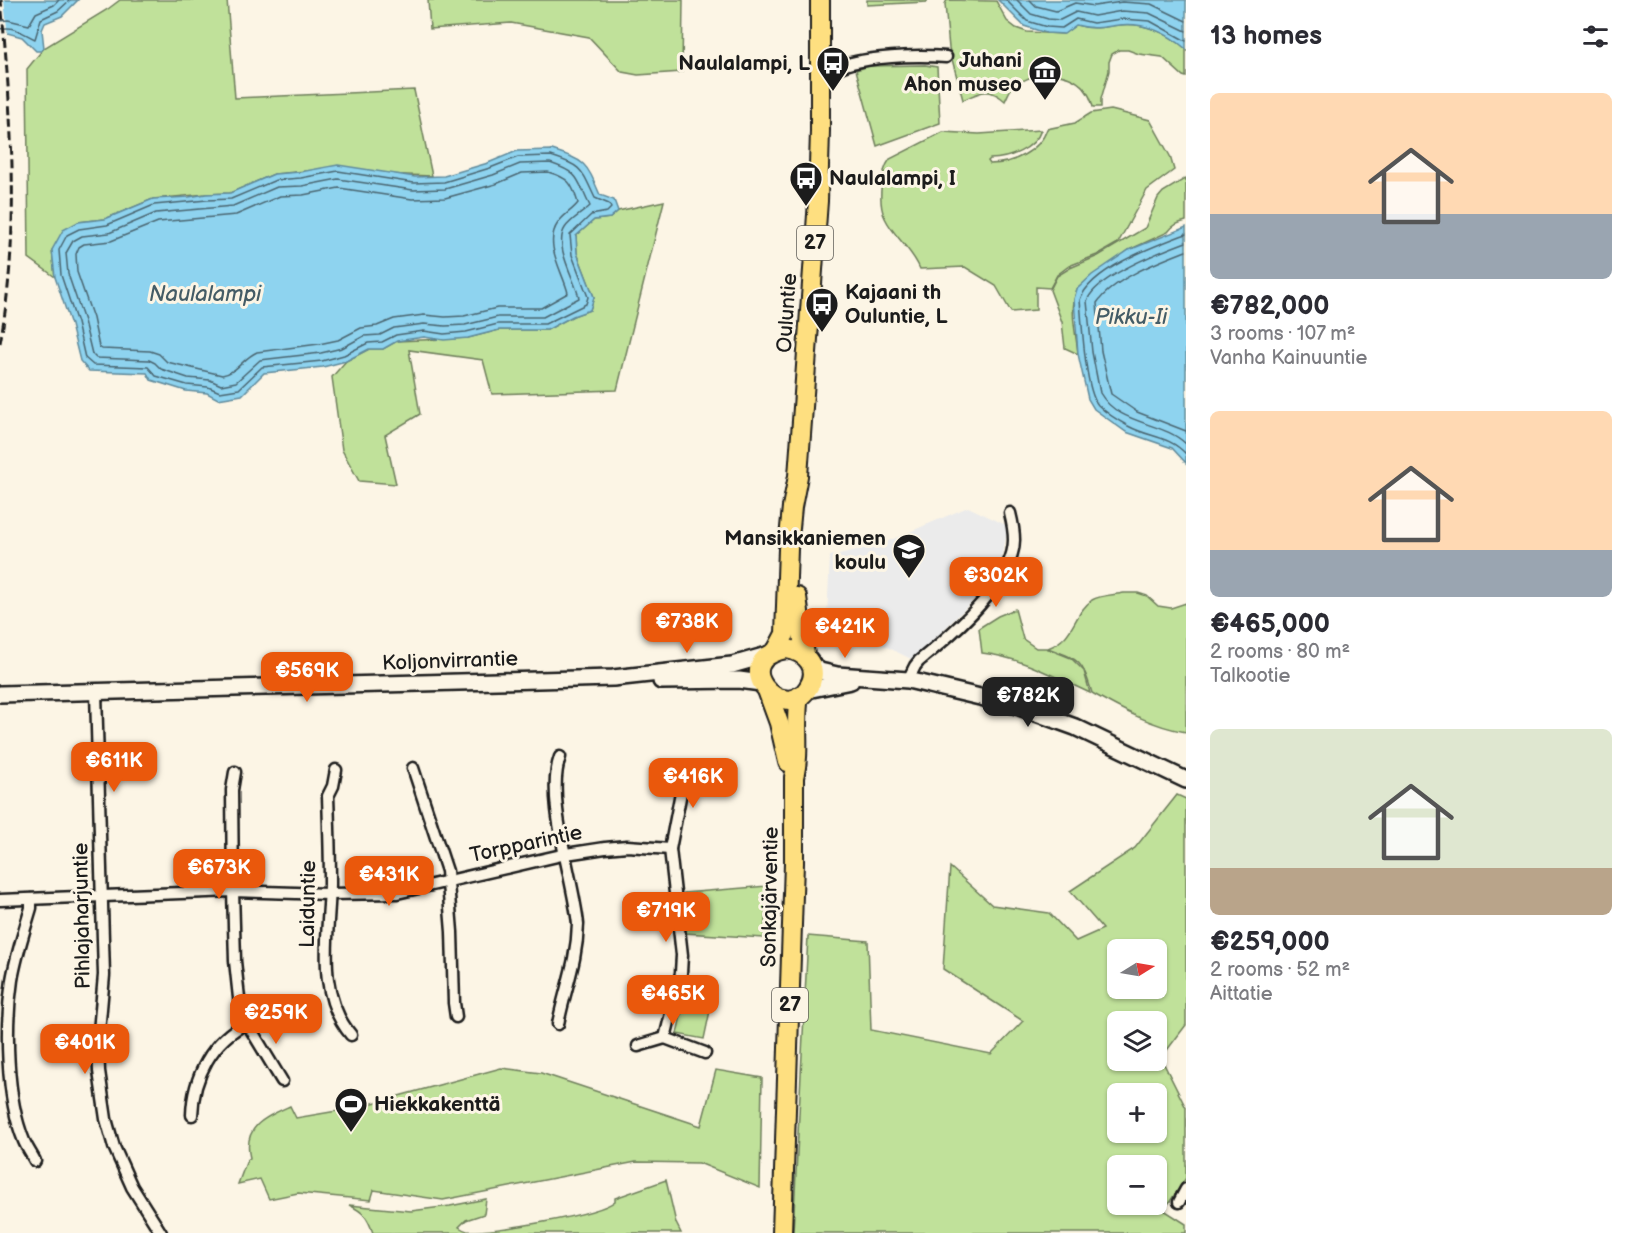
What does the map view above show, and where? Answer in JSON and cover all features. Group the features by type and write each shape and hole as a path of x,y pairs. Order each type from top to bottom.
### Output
{"highway":[{"name":"Ouluntie","path":"808,660 796,585 797,486 818,201 820,0"},
{"name":"Ouluntie","path":"771,653 785,634 788,549 792,507 797,486"},
{"path":"787,649 797,650 808,660 813,674 803,693 784,698 765,688 759,674 761,664 771,653 787,649"},
{"name":"Sonkajärventie","path":"765,688 779,723 789,769 794,777"},
{"name":"Sonkajärventie","path":"782,1233 794,863 794,777 797,765 795,726 803,693"}],"main road":[{"name":"Koljonvirrantie","path":"0,694 613,678 732,665 771,653"},
{"path":"808,660 820,671 868,678 909,680 1014,705 1075,727 1186,780"},
{"name":"Koljonvirrantie","path":"613,678 683,682 739,680 765,688"},
{"path":"803,693 868,678"}],"street":[{"path":"821,75 843,65 862,60 946,57"},
{"path":"909,680 919,661 972,614 993,589 1009,563 1014,542 1010,513"},
{"name":"Pihlajaharjuntie","path":"96,692 103,895 104,985 98,1043 102,1094 114,1147 138,1197 160,1233"},
{"path":"558,1024 572,973 578,940 577,911 555,792 555,770 560,757"},
{"path":"413,768 448,881 456,1017"},
{"name":"Laiduntie","path":"336,770 328,796 330,894 328,981 338,1016 351,1035"},
{"path":"665,1038 681,972 682,955 670,849 683,782 680,770"},
{"path":"235,772 232,790 237,982 247,1023 282,1081"},
{"name":"Torpparintie","path":"0,900 233,891 330,894 397,893 566,854 627,846 670,849"},
{"path":"31,898 31,908 12,981 9,1054 10,1079 16,1110 24,1141 35,1161"},
{"path":"192,1115 195,1087 205,1063 219,1043 247,1023"},
{"path":"638,1046 665,1038 705,1053"},
{"path":"1179,1202 1186,1189"}],"shaded area":[{"name":"Mansikkaniemen koulu","path":"968,507 1008,526 1001,563 979,595 913,660 827,617 830,556 879,545"}],"green space":[{"path":"120,0 227,0 235,98 414,90 432,176 306,171 274,174 230,193 153,199 105,219 78,222 52,250 55,277 29,258 27,69 44,48"},
{"path":"428,0 683,0 682,72 638,75 622,72 589,37 511,23 430,29"},
{"path":"867,0 927,0 927,2 867,5"},
{"path":"947,0 996,1 1007,21 1027,32 1063,34 1076,25 1093,28 1128,25 1146,27 1171,38 1186,49 1186,77 1162,57 1119,50 1112,54 1109,62 1101,107 1093,107 1084,88 1077,82 1049,74 1039,75 1018,83 1011,89 1005,101 990,92 975,94 963,100 949,48 945,4"},
{"path":"925,65 937,67 940,123 877,146 856,70 869,66"},
{"path":"1111,110 1150,120 1170,156 1174,170 1147,190 1118,243 1097,255 1069,266 1057,275 1050,288 1036,287 1036,310 1011,312 996,286 965,267 920,269 885,218 881,205 881,188 884,172 890,159 943,132 979,134 1041,130 1038,137 1027,148 1012,155 988,161 990,164 1007,162 1032,150 1047,129 1075,123 1091,113"},
{"path":"1186,178 1186,221 1129,250 1077,289 1073,313 1078,354 1065,348 1062,322 1050,290 1057,276 1098,256 1145,228 1158,198 1163,192"},
{"path":"664,201 617,390 492,394 483,360 409,350 420,414 385,435 396,484 359,481 342,450 332,377 346,361 369,349 383,349 397,341 468,338 499,330 547,330 590,310 594,297 577,253 576,236 594,220 610,218 618,211"},
{"path":"1124,593 1138,593 1147,596 1158,606 1171,608 1186,603 1186,732 1150,722 1092,693 1082,667 1067,655 1048,648 1064,638 1092,600"},
{"path":"1015,609 1023,639 1036,648 1046,648 1071,658 1084,671 1090,693 1024,663 982,653 979,628"},
{"path":"1177,795 1186,799 1186,1025 1167,1050 1167,1011 1107,1011 1107,1071 1167,1070 1186,1108 1186,1178 1167,1206 1167,1155 1107,1155 1107,1215 1167,1215 1167,1212 1186,1224 1186,1233 793,1233 808,936 868,941 871,1030 991,1054 1023,1021 943,969 950,867 992,905 1049,913 1076,941 1103,929 1070,891 1135,848"},
{"path":"767,886 764,938 685,933 684,893"},
{"path":"685,997 711,1006 704,1039 677,1034"},
{"path":"501,1068 541,1073 701,1126 716,1070 762,1078 760,1188 699,1163 636,1162 443,1200 374,1190 371,1200 298,1193 269,1199 260,1179 238,1184 247,1160 250,1158 248,1147 253,1130 272,1114 290,1106 296,1118 337,1111"},
{"path":"666,1180 676,1223 681,1233 373,1233 365,1216 349,1205 411,1211 486,1199 484,1214 466,1220 459,1227 467,1231 479,1231 544,1222 589,1212 615,1201 615,1198"}],"water":[{"path":"0,0 78,0 62,16 45,23 42,30 44,48 36,51 22,37 7,33"},
{"path":"998,0 1186,0 1186,49 1155,30 1137,25 1093,28 1076,25 1064,34 1046,33 1024,26"},
{"name":"Naulalampi","path":"552,150 584,164 600,195 614,200 618,211 610,218 594,220 576,236 577,253 594,297 590,310 547,330 499,330 468,338 444,340 424,337 397,341 383,349 369,349 346,361 323,367 264,373 242,395 218,399 207,393 186,391 151,380 147,373 89,371 80,361 55,277 52,250 63,230 78,222 105,219 153,199 230,193 274,174 338,165 415,177 444,176 488,163 517,151"},
{"name":"Pikku-Ii","path":"1186,227 1186,463 1172,448 1126,432 1094,409 1088,399 1078,354 1074,299 1077,289 1092,275 1129,250"}],"pier":[{"path":"0,0 4,0 8,37 0,38"}],"railway":[{"path":"0,343 10,258 12,215 11,129 1,0"}],"place":[{"name":"Naulalampi, L","path":"833,92"},
{"name":"Juhani Ahon museo","path":"1045,101"},
{"name":"Naulalampi, I","path":"806,207"},
{"name":"Kajaani th Ouluntie, L","path":"822,333"},
{"name":"Mansikkaniemen koulu","path":"909,579"},
{"name":"Hiekkakenttä","path":"351,1133"}]}
